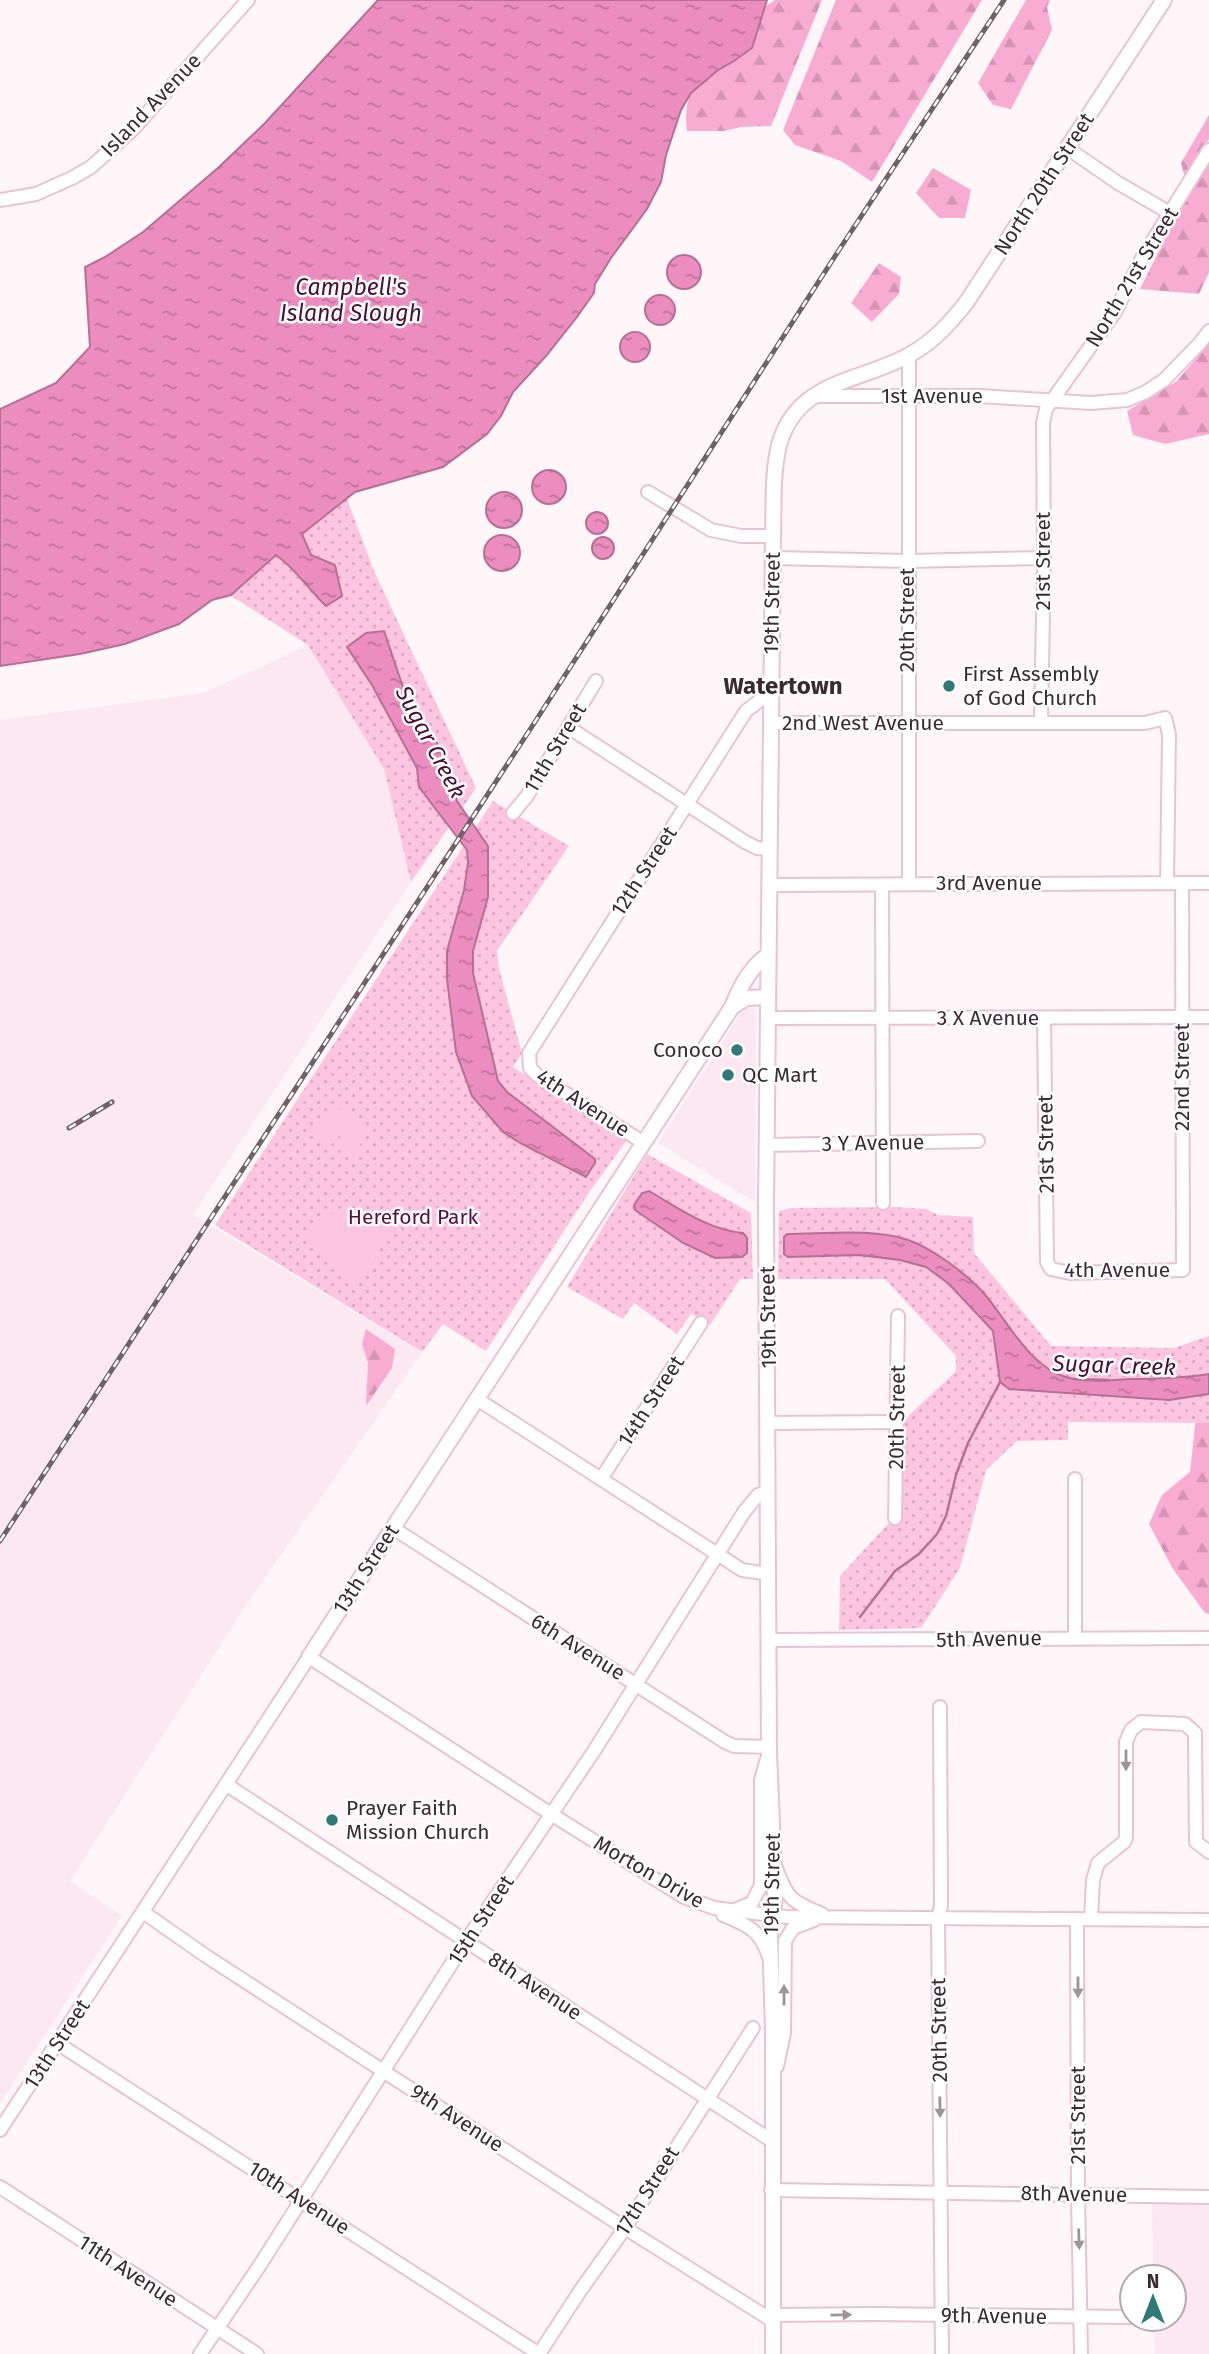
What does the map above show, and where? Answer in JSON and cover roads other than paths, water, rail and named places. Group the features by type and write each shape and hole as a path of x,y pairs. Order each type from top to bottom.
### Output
{"main road":[{"name":"North 20th Street","path":"909,356 935,338 966,303 1164,0"},
{"name":"19th Street","path":"773,2354 771,1963 775,1863 769,1750 767,1145 774,489 779,445 792,417 812,396 841,381 909,356"},
{"name":"13th Street","path":"309,1657 732,1007 758,961 768,955"},
{"path":"732,1007 746,998 768,997"}],"street":[{"name":"Island Avenue","path":"0,200 36,194 91,167 134,128 248,0"},
{"path":"1067,148 1118,183 1170,213"},
{"name":"North 21st Street","path":"1051,401 1115,312 1170,213 1209,150"},
{"name":"1st Avenue","path":"812,396 980,396 1112,402 1127,400 1146,392 1178,367 1209,331"},
{"name":"20th Street","path":"909,356 909,884"},
{"name":"21st Street","path":"1041,722 1043,424 1051,401"},
{"path":"648,492 711,530 741,536 773,536"},
{"path":"773,558 908,561 1044,558"},
{"name":"11th Street","path":"513,813 527,796 596,681"},
{"name":"12th Street","path":"528,1059 541,1032 746,711 771,692"},
{"name":"2nd West Avenue","path":"771,723 1145,723 1165,718 1169,734 1167,883"},
{"path":"568,726 748,844 769,849"},
{"name":"22nd Street","path":"1182,883 1183,1270"},
{"name":"3rd Avenue","path":"769,885 1209,883"},
{"path":"882,884 883,1203"},
{"name":"3 X Avenue","path":"768,1018 1209,1017"},
{"name":"21st Street","path":"1044,1018 1047,1262 1051,1269"},
{"name":"4th Avenue","path":"528,1059 530,1068 537,1074 644,1143"},
{"name":"3 Y Avenue","path":"767,1145 978,1141"},
{"name":"4th Avenue","path":"1051,1269 1070,1273 1183,1270"},
{"name":"20th Street","path":"895,1518 898,1316"},
{"name":"14th Street","path":"601,1479 701,1323"},
{"path":"477,1399 742,1570 769,1574"},
{"path":"768,1423 897,1422"},
{"path":"1075,1479 1075,1637"},
{"name":"15th Street","path":"200,2354 302,2200 466,1941 719,1556 754,1498 768,1492"},
{"name":"6th Avenue","path":"393,1528 725,1742 734,1746 769,1750"},
{"name":"5th Avenue","path":"769,1640 1209,1638"},
{"name":"13th Street","path":"0,2130 309,1657"},
{"name":"Morton Drive","path":"309,1657 641,1871 701,1905 786,1917 1209,1920"},
{"name":"20th Street","path":"940,1707 941,1906 938,1917 942,2354"},
{"name":"21st Street","path":"1082,2354 1078,2194 1084,1919 1098,1863 1126,1838 1128,1736 1135,1725 1141,1722 1185,1724 1195,1733 1196,1842 1209,1852"},
{"path":"729,1911 748,1906 760,1890 761,1780 769,1750"},
{"name":"8th Avenue","path":"227,1785 772,2141"},
{"path":"775,1863 784,1891 792,1901 827,1917"},
{"path":"701,1905 751,1928 765,1945 771,1963"},
{"name":"9th Avenue","path":"143,1912 206,1956 625,2228 773,2318 1118,2317"},
{"path":"772,2087 784,2033 785,1941 793,1928 827,1917"},
{"name":"17th Street","path":"539,2354 625,2228 706,2097 753,2028"},
{"name":"10th Avenue","path":"57,2043 539,2354"},
{"name":"11th Avenue","path":"0,2187 257,2354"},
{"name":"8th Avenue","path":"772,2190 1209,2197"}],"water":[{"name":"Campbell's Island Slough","path":"378,0 767,0 752,48 718,70 691,93 681,110 666,155 661,182 647,209 595,284 594,293 546,356 513,392 501,416 487,434 443,467 355,492 302,534 311,555 335,565 342,596 326,606 276,555 231,595 212,600 179,624 125,644 0,666 0,409 56,383 90,347 85,267 143,232 219,167 265,123"},
{"path":"684,255 696,260 701,272 696,284 684,289 672,284 667,272 672,260"},
{"path":"660,295 671,299 675,310 671,321 660,325 649,321 645,310 649,299"},
{"path":"635,332 646,336 650,347 646,358 635,362 624,358 620,347 624,336"},
{"path":"549,470 561,475 566,487 561,499 549,504 537,499 532,487 537,475"},
{"path":"504,492 517,497 522,510 517,523 504,528 491,523 486,510 491,497"},
{"path":"597,512 605,515 608,523 605,531 597,534 589,531 586,523 589,515"},
{"path":"502,535 515,540 520,553 515,566 502,571 489,566 484,553 489,540"},
{"path":"603,537 611,540 614,548 611,556 603,559 595,556 592,548 595,540"},
{"name":"Sugar Creek","path":"384,631 406,696 437,743 450,769 457,801 488,846 488,897 473,951 473,973 498,1081 507,1092 595,1159 586,1177 503,1132 472,1096 456,1052 447,979 447,951 464,890 467,850 419,787 417,768 372,685 347,647 366,633"},
{"path":"649,1191 706,1223 743,1233 747,1238 747,1253 742,1257 715,1258 683,1243 635,1210 634,1205 642,1193"},
{"name":"Sugar Creek","path":"865,1233 908,1240 937,1255 975,1284 1029,1353 1053,1372 1090,1381 1209,1374 1209,1394 1169,1400 1009,1389 1000,1382 993,1331 949,1284 926,1267 900,1260 859,1255 788,1257 784,1254 784,1237 787,1234"}],"waterway":[{"name":"Sugar Creek","path":"1074,1379 1109,1380"},
{"path":"860,1617 895,1571 919,1554 937,1534 946,1516 956,1475 968,1443 1000,1382"}],"railway":[{"path":"0,1541 1004,0"},
{"path":"69,1128 112,1102"}],"place":[{"name":"First Assembly of God Church","path":"949,686"},
{"name":"Conoco","path":"737,1050"},
{"name":"QC Mart","path":"728,1075"},
{"name":"Prayer Faith Mission Church","path":"332,1820"}],"district":[{"name":"Watertown","path":"783,686"}],"park label":[{"name":"Hereford Park","path":"413,1217"}]}
